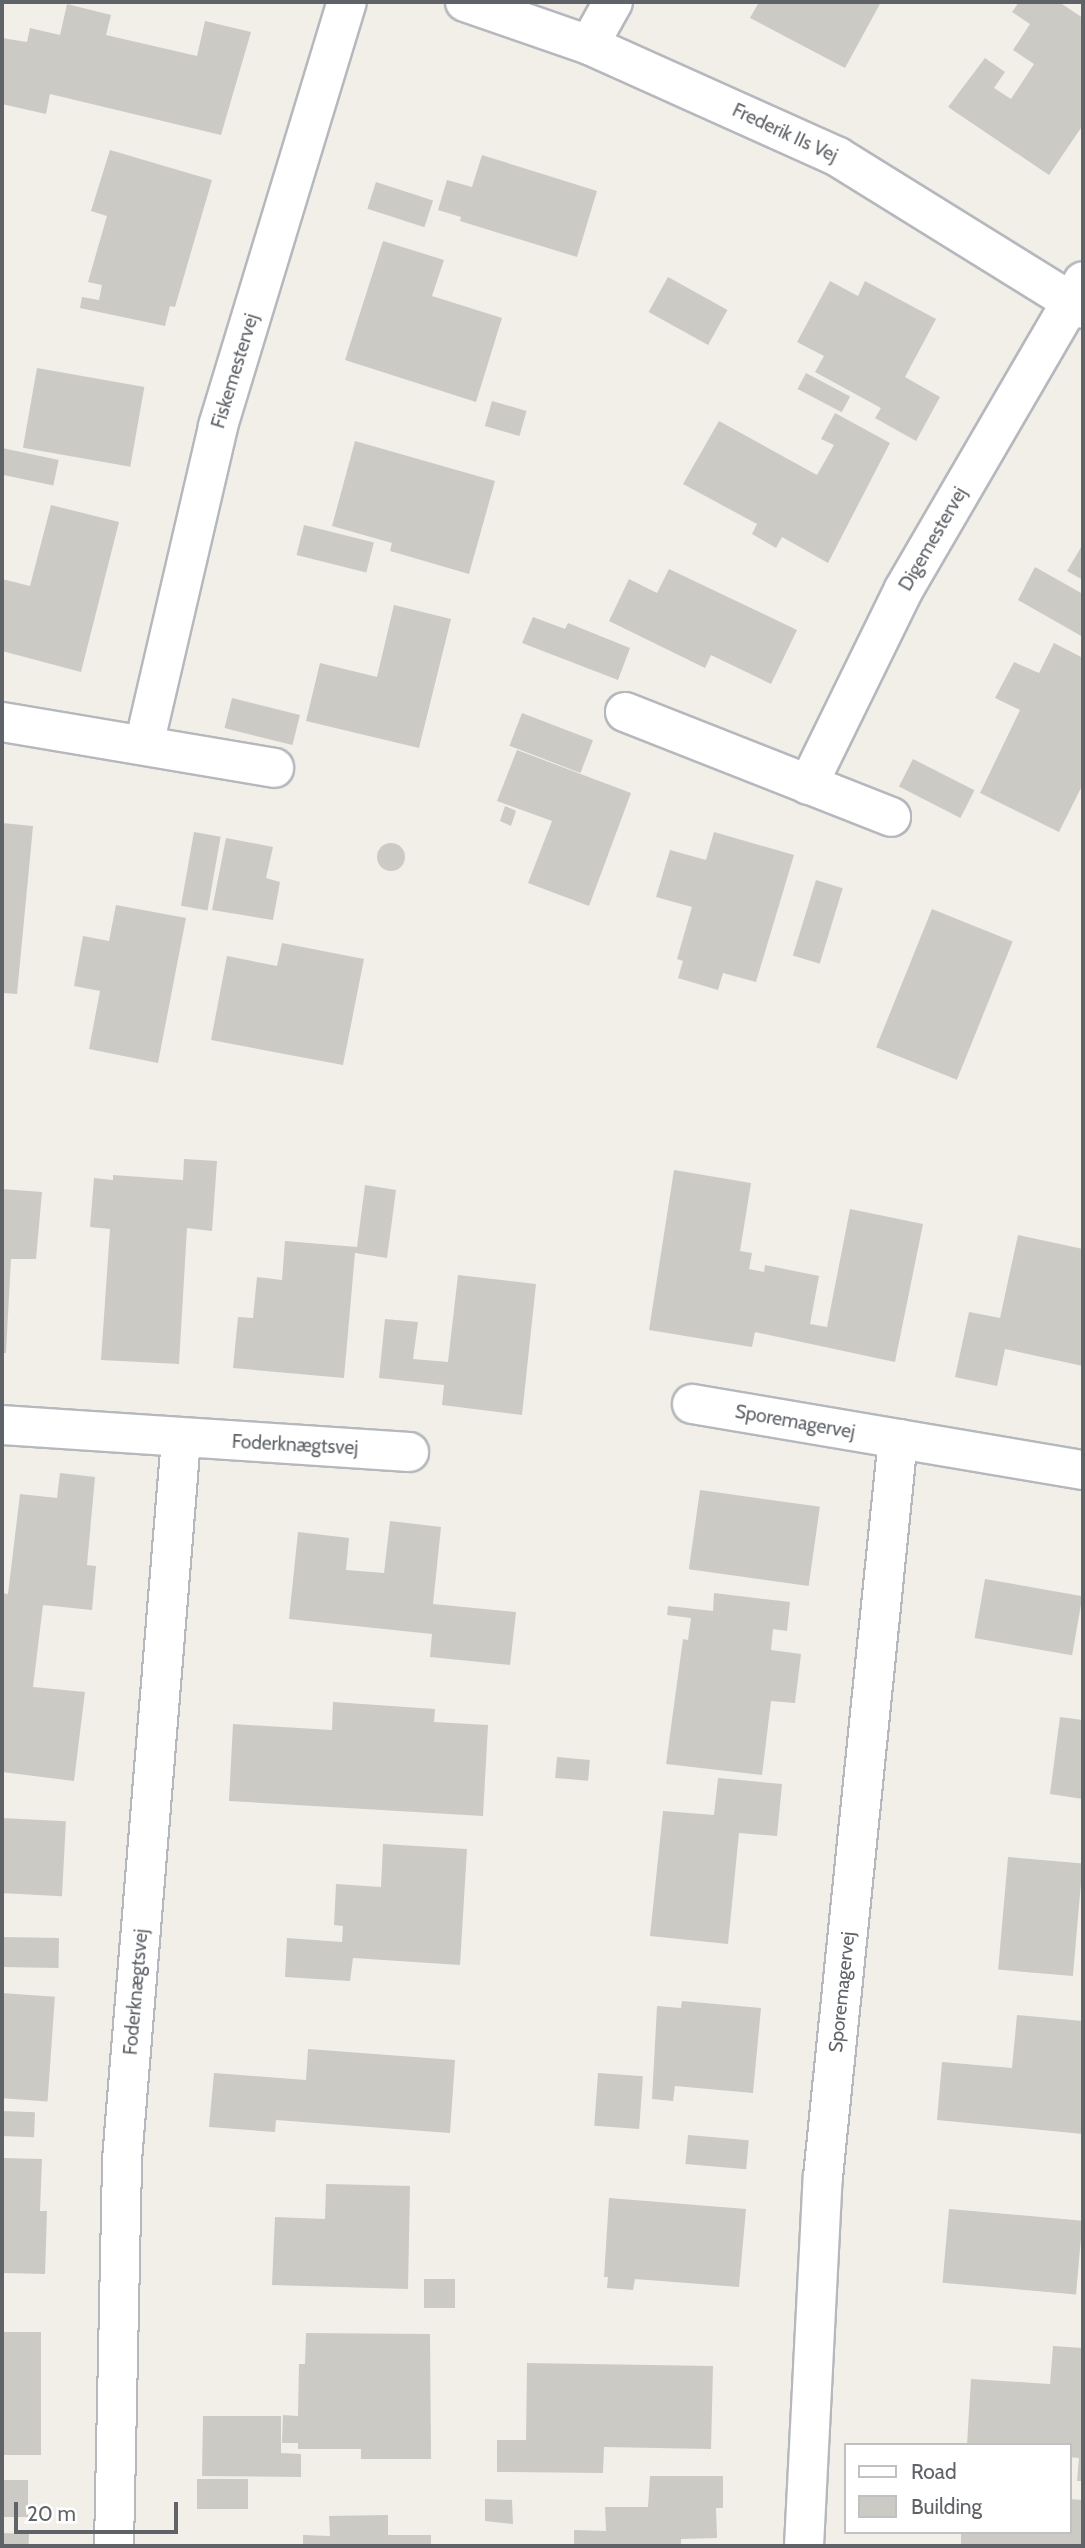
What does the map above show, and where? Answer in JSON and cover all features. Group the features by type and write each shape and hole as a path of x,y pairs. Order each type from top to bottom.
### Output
{"street":[{"name":"Fiskemestervej","path":"144,745 218,426 347,2"},
{"name":"Frederik IIs Vej","path":"465,2 589,45 838,157 1079,297"},
{"path":"589,45 613,2"},
{"name":"Digemestervej","path":"808,785 904,589 1079,297"},
{"path":"625,712 891,817"},
{"path":"3,722 274,768"},
{"name":"Sporemagervej","path":"692,1404 1083,1471"},
{"name":"Foderknægtsvej","path":"2,1425 409,1452"},
{"name":"Foderknægtsvej","path":"114,2546 122,2160 181,1438"},
{"name":"Sporemagervej","path":"804,2546 823,2177 898,1439"}],"building":[{"path":"759,2 881,2 845,68 750,18"},
{"path":"1019,2 1059,2 1083,18 1083,125 1049,175 948,107 985,58 1005,72 994,88 1011,99 1034,64 1013,50 1030,24 1012,12"},
{"path":"67,4 111,15 106,35 197,56 205,21 251,32 221,135 50,94 46,114 2,104 2,38 27,42 30,28 60,35"},
{"path":"110,150 212,180 175,307 170,306 165,326 80,308 82,297 99,300 102,285 88,282 107,216 91,211"},
{"path":"482,155 597,191 577,257 460,221 461,217 438,210 447,180 472,187"},
{"path":"376,182 433,201 424,227 367,209"},
{"path":"383,241 444,260 432,296 502,318 476,402 345,360"},
{"path":"668,277 727,310 708,345 649,312"},
{"path":"830,281 858,296 865,281 936,319 905,377 940,397 916,441 875,418 881,408 815,372 824,356 797,342"},
{"path":"37,368 144,387 130,467 23,448"},
{"path":"806,373 850,396 842,412 798,389"},
{"path":"492,401 527,411 519,436 485,426"},
{"path":"835,413 890,443 828,563 782,537 776,548 752,534 757,524 683,484 719,421 817,475 834,445 821,439"},
{"path":"355,441 495,481 469,574 390,551 392,543 332,526"},
{"path":"2,448 59,460 53,485 2,475"},
{"path":"51,505 119,522 81,672 2,651 2,579 30,586"},
{"path":"304,525 374,542 366,572 297,555"},
{"path":"1083,544 1083,580 1067,571"},
{"path":"1035,567 1083,594 1083,637 1018,600"},
{"path":"669,569 797,630 771,684 711,655 705,668 609,621 629,579 657,593"},
{"path":"394,605 451,619 419,748 306,721 320,663 377,677"},
{"path":"533,617 565,629 568,623 630,648 618,680 522,643"},
{"path":"1054,643 1083,658 1083,784 1059,832 980,793 1020,710 995,698 1014,662 1039,673"},
{"path":"232,698 300,715 292,745 225,728"},
{"path":"522,713 593,740 580,773 509,746"},
{"path":"517,750 631,793 589,906 528,883 552,821 497,801"},
{"path":"913,759 974,790 960,818 899,787"},
{"path":"505,806 516,811 511,826 500,821"},
{"path":"2,823 33,826 17,994 2,993"},
{"path":"194,832 221,837 208,911 181,906"},
{"path":"714,832 794,855 756,982 723,973 718,990 678,978 683,961 677,959 692,907 656,897 670,850 706,860"},
{"path":"226,838 273,847 266,878 280,882 273,920 212,910"},
{"path":"391,843 401,847 405,857 401,867 391,871 381,867 377,857 381,847"},
{"path":"816,880 843,888 820,964 793,956"},
{"path":"116,905 186,918 158,1063 89,1049 100,991 74,986 83,936 109,941"},
{"path":"932,909 1013,942 957,1080 876,1047"},
{"path":"282,943 364,959 343,1065 211,1040 227,956 277,966"},
{"path":"184,1159 217,1161 212,1231 187,1228 179,1364 101,1360 110,1229 90,1227 94,1178 113,1180 113,1175 183,1180"},
{"path":"674,1170 751,1183 740,1251 752,1253 749,1269 764,1272 765,1265 819,1276 810,1324 827,1327 850,1209 923,1224 895,1362 755,1332 752,1347 649,1330"},
{"path":"365,1185 396,1190 387,1258 355,1253 344,1378 233,1368 238,1317 253,1318 257,1277 282,1280 285,1241 357,1247"},
{"path":"2,1189 42,1192 36,1259 11,1259 6,1353 2,1353"},
{"path":"1018,1235 1083,1249 1083,1366 1005,1349 997,1386 955,1377 969,1312 1000,1318"},
{"path":"458,1275 536,1284 522,1415 442,1405 444,1385 379,1378 385,1319 418,1322 413,1359 448,1362"},
{"path":"60,1473 95,1477 87,1565 96,1566 92,1610 43,1605 33,1687 85,1692 74,1781 2,1772 2,1593 8,1594 20,1494 57,1498"},
{"path":"700,1490 820,1507 809,1586 689,1569"},
{"path":"390,1521 441,1527 433,1604 516,1612 510,1665 430,1657 432,1634 289,1619 298,1532 349,1538 346,1570 384,1573"},
{"path":"985,1579 1082,1596 1072,1655 975,1638"},
{"path":"714,1593 790,1602 787,1631 773,1629 771,1650 801,1654 795,1703 771,1701 762,1775 666,1764 683,1639 688,1640 691,1618 667,1615 668,1606 713,1611"},
{"path":"333,1702 435,1709 434,1722 488,1725 483,1816 229,1801 233,1724 332,1730"},
{"path":"1060,1717 1083,1720 1083,1799 1050,1794"},
{"path":"557,1757 590,1760 588,1781 555,1778"},
{"path":"718,1778 782,1784 777,1836 739,1833 728,1944 650,1936 663,1811 714,1815"},
{"path":"2,1818 66,1821 62,1896 2,1893"},
{"path":"383,1844 467,1849 460,1965 353,1958 350,1981 285,1977 287,1938 342,1942 343,1926 334,1925 336,1884 381,1887"},
{"path":"1008,1857 1083,1864 1073,1976 998,1970"},
{"path":"2,1937 59,1938 58,1968 2,1967"},
{"path":"2,1993 55,1997 48,2101 2,2098"},
{"path":"682,2001 761,2008 753,2093 675,2086 673,2101 652,2099 657,2006 681,2008"},
{"path":"1017,2015 1083,2021 1083,2134 937,2120 942,2062 1012,2068"},
{"path":"308,2049 455,2060 450,2133 276,2120 275,2132 209,2127 214,2073 306,2080"},
{"path":"598,2073 643,2076 639,2129 594,2126"},
{"path":"2,2111 35,2112 34,2137 2,2136"},
{"path":"688,2135 749,2140 746,2169 685,2164"},
{"path":"2,2158 42,2159 40,2211 47,2211 45,2274 2,2273"},
{"path":"326,2184 410,2186 408,2289 272,2285 275,2217 325,2219"},
{"path":"609,2198 746,2209 739,2287 635,2279 633,2290 607,2288 608,2277 604,2277"},
{"path":"949,2209 1082,2221 1076,2294 943,2283"},
{"path":"424,2279 455,2279 455,2308 424,2308"},
{"path":"2,2332 41,2332 41,2455 2,2455"},
{"path":"306,2333 430,2334 431,2459 361,2459 361,2449 298,2449 298,2443 282,2443 283,2415 298,2416 299,2364 305,2364"},
{"path":"1053,2346 1083,2348 1083,2481 1077,2481 1079,2458 1071,2457 1071,2443 967,2443 971,2379 1050,2384"},
{"path":"527,2363 713,2366 711,2449 604,2447 603,2473 497,2472 497,2440 526,2440"},
{"path":"203,2416 281,2416 281,2453 301,2454 301,2477 202,2476"},
{"path":"650,2476 723,2476 723,2508 716,2508 717,2538 681,2539 681,2546 574,2546 574,2530 606,2531 605,2507 648,2507"},
{"path":"197,2479 248,2479 248,2509 197,2509"},
{"path":"2,2480 28,2480 28,2517 2,2517"},
{"path":"485,2499 512,2500 513,2524 485,2521"},
{"path":"1071,2499 1083,2500 1083,2546 961,2546 961,2534 1071,2534"},
{"path":"388,2515 388,2535 431,2535 431,2546 303,2546 303,2535 330,2536 329,2516"},
{"path":"2,2533 29,2534 29,2546 2,2546"}]}
